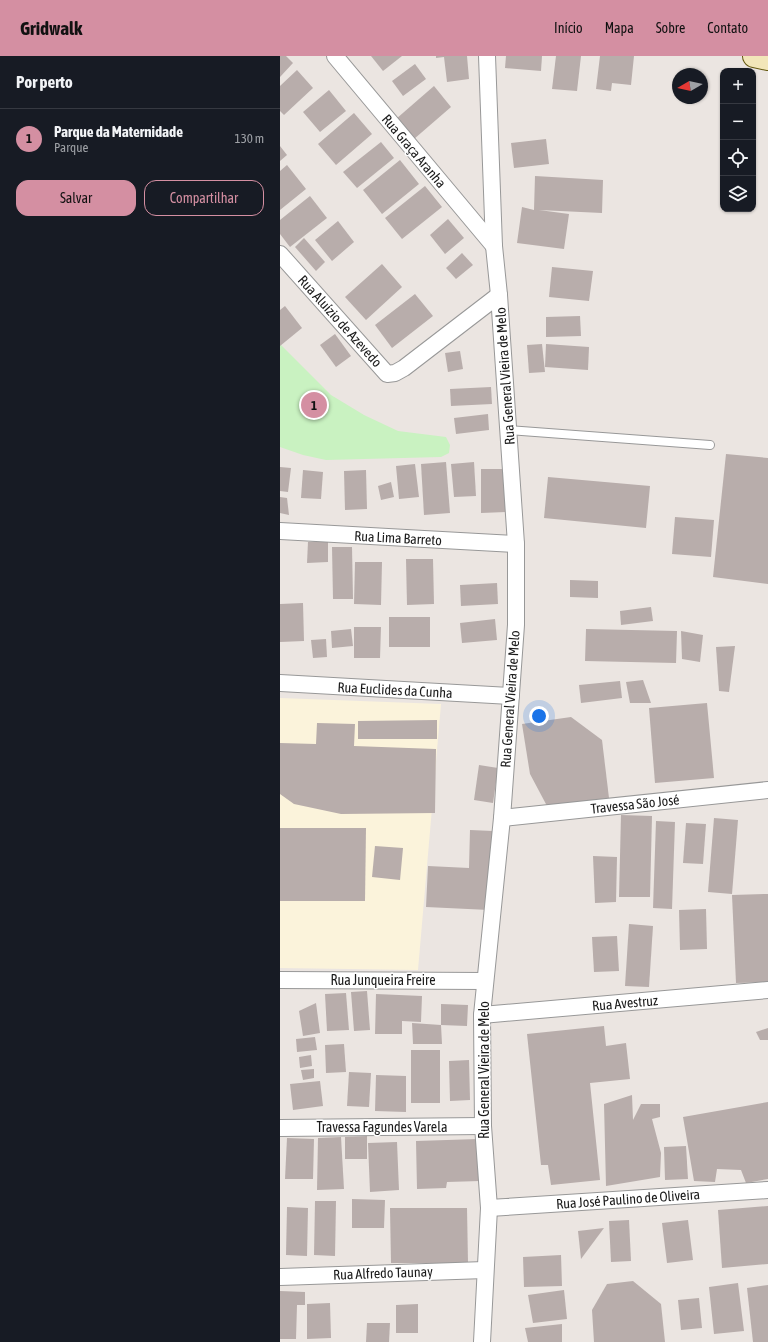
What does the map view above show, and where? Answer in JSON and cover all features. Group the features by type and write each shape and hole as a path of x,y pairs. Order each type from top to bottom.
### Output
{"main road":[{"path":"754,56 768,59"}],"street":[{"name":"Rua Graça Aranha","path":"335,56 494,246"},
{"name":"Rua General Vieira de Melo","path":"482,1342 489,1208 483,1126 482,1015 502,818 516,625 516,544 499,295 494,246 487,56"},
{"name":"Rua Aluízio de Azevedo","path":"280,254 387,374 395,373 404,368 499,295"},
{"name":"Rua Lima Barreto","path":"280,531 516,544"},
{"name":"Rua Euclides da Cunha","path":"280,683 511,696"},
{"name":"Travessa São José","path":"502,818 768,790"},
{"name":"Rua Junqueira Freire","path":"280,980 485,981"},
{"name":"Rua Avestruz","path":"482,1015 768,990"},
{"name":"Travessa Fagundes Varela","path":"280,1128 483,1126"},
{"name":"Rua José Paulino de Oliveira","path":"489,1208 768,1190"},
{"name":"Rua Alfredo Taunay","path":"280,1277 485,1270"}],"lane":[{"path":"508,430 710,445"}],"shaded area":[{"path":"280,698 441,704 418,970 280,968"}],"green space":[{"path":"280,344 331,395 364,415 398,431 446,437 450,445 449,453 441,457 326,460 303,455 280,447"}],"building":[{"path":"280,56 286,56 293,63 280,77"},
{"path":"371,56 402,56 383,71"},
{"path":"436,56 467,56 469,79 447,82 444,57 436,58"},
{"path":"506,56 542,56 541,71 505,68"},
{"path":"556,56 581,56 577,91 552,89"},
{"path":"600,56 634,56 631,85 612,83 611,91 596,89"},
{"path":"415,64 426,79 403,96 392,81"},
{"path":"297,70 313,88 284,115 280,111 280,86"},
{"path":"434,86 451,107 414,139 396,119"},
{"path":"329,90 346,111 320,132 303,112"},
{"path":"354,113 372,134 336,165 318,144"},
{"path":"546,139 549,164 514,168 511,143"},
{"path":"381,142 394,158 357,188 343,172"},
{"path":"280,146 287,155 280,161"},
{"path":"400,160 419,184 382,214 363,190"},
{"path":"287,165 306,189 280,210 280,171"},
{"path":"535,176 603,180 602,213 539,210 569,214 564,249 517,243 522,207 534,210"},
{"path":"425,186 442,207 402,239 385,218"},
{"path":"310,196 327,218 290,247 280,234 280,220"},
{"path":"448,219 464,238 445,254 430,235"},
{"path":"338,221 354,242 332,261 315,240"},
{"path":"304,238 325,262 316,271 295,247"},
{"path":"462,253 473,265 456,279 446,268"},
{"path":"382,264 402,287 366,320 345,297"},
{"path":"552,267 593,271 589,301 549,297"},
{"path":"415,294 433,316 392,348 375,325"},
{"path":"285,306 302,328 280,346 280,310"},
{"path":"580,316 581,336 546,337 546,317"},
{"path":"335,334 351,356 336,367 320,345"},
{"path":"542,344 545,372 529,373 527,345"},
{"path":"546,344 589,347 588,370 545,367"},
{"path":"460,351 463,369 448,372 445,353"},
{"path":"491,387 492,404 451,406 450,389"},
{"path":"488,414 489,430 456,434 454,418"},
{"path":"726,454 768,458 768,584 713,577"},
{"path":"446,462 450,513 424,515 421,464"},
{"path":"474,462 476,496 454,497 451,464"},
{"path":"415,464 419,497 399,499 396,466"},
{"path":"280,467 291,468 288,492 280,491"},
{"path":"481,469 506,469 506,512 481,513"},
{"path":"303,470 323,472 321,499 301,498"},
{"path":"366,470 367,509 345,510 344,471"},
{"path":"548,477 650,486 646,528 544,518"},
{"path":"391,482 394,497 381,500 378,486"},
{"path":"280,497 287,498 289,515 280,513"},
{"path":"675,517 714,520 711,557 672,554"},
{"path":"328,541 328,562 307,563 308,542"},
{"path":"332,547 352,547 353,599 333,599"},
{"path":"406,559 433,559 434,604 407,605"},
{"path":"355,562 382,562 381,605 354,604"},
{"path":"570,580 598,581 598,598 570,597"},
{"path":"497,583 498,604 461,606 460,585"},
{"path":"303,603 304,641 280,642 280,604"},
{"path":"651,607 653,621 621,625 620,611"},
{"path":"389,617 430,617 430,647 389,647"},
{"path":"495,619 497,640 462,643 460,623"},
{"path":"354,627 381,627 380,658 354,658"},
{"path":"351,629 353,646 332,648 331,631"},
{"path":"586,629 677,631 676,663 585,661"},
{"path":"681,631 703,635 700,662 682,659"},
{"path":"326,639 327,657 313,658 311,640"},
{"path":"735,646 729,692 719,691 716,647"},
{"path":"643,680 651,703 630,703 626,682"},
{"path":"620,681 622,698 581,703 579,685"},
{"path":"707,703 714,778 655,783 649,708"},
{"path":"571,717 602,740 609,798 547,806 530,774 522,724"},
{"path":"437,720 437,739 358,739 358,721"},
{"path":"317,723 355,724 354,746 436,749 435,813 341,814 294,804 280,794 280,743 316,744"},
{"path":"479,765 498,768 493,803 474,800"},
{"path":"621,815 652,816 650,897 619,897"},
{"path":"714,818 738,820 732,894 708,892"},
{"path":"656,821 675,822 672,909 653,908"},
{"path":"686,823 706,824 703,864 683,863"},
{"path":"280,828 366,828 365,901 280,901"},
{"path":"470,830 493,831 489,910 426,907 428,866 469,868"},
{"path":"375,846 403,848 400,880 372,877"},
{"path":"593,856 617,857 616,902 595,903"},
{"path":"768,894 768,982 736,983 732,895"},
{"path":"706,909 707,949 680,950 679,910"},
{"path":"629,924 653,926 649,987 625,986"},
{"path":"617,936 619,971 594,972 592,937"},
{"path":"367,991 370,1030 354,1031 351,992"},
{"path":"346,993 349,1030 327,1031 325,994"},
{"path":"376,994 422,996 421,1022 402,1021 402,1034 375,1034"},
{"path":"316,1003 320,1033 303,1036 299,1011"},
{"path":"441,1004 468,1005 467,1026 441,1025"},
{"path":"412,1023 441,1025 442,1044 413,1044"},
{"path":"604,1026 606,1046 626,1043 630,1079 590,1083 600,1180 551,1185 548,1165 541,1165 527,1034"},
{"path":"768,1028 768,1040 760,1040 756,1032"},
{"path":"315,1037 317,1050 297,1052 296,1039"},
{"path":"344,1044 346,1072 326,1073 325,1045"},
{"path":"411,1050 440,1050 440,1103 411,1103"},
{"path":"311,1055 312,1066 300,1068 299,1057"},
{"path":"469,1060 470,1100 450,1101 449,1061"},
{"path":"314,1069 314,1078 303,1080 301,1070"},
{"path":"349,1072 371,1073 369,1107 347,1106"},
{"path":"376,1075 406,1076 406,1112 375,1111"},
{"path":"320,1081 323,1106 293,1110 290,1084"},
{"path":"632,1095 633,1120 641,1104 660,1104 660,1117 652,1119 661,1153 660,1177 606,1186 604,1104"},
{"path":"768,1102 768,1179 746,1183 741,1170 717,1169 715,1182 694,1181 683,1117"},
{"path":"367,1136 367,1159 345,1159 345,1137"},
{"path":"341,1137 344,1189 317,1190 318,1138"},
{"path":"287,1138 314,1139 313,1179 285,1179"},
{"path":"478,1139 480,1181 447,1182 446,1188 417,1189 416,1141"},
{"path":"397,1142 399,1190 370,1192 368,1143"},
{"path":"686,1146 688,1179 665,1180 664,1147"},
{"path":"352,1199 385,1200 384,1228 352,1228"},
{"path":"315,1201 336,1201 335,1256 314,1255"},
{"path":"768,1206 768,1264 722,1268 718,1210"},
{"path":"287,1207 308,1208 307,1256 286,1255"},
{"path":"390,1208 467,1208 468,1263 391,1263"},
{"path":"629,1220 631,1261 611,1262 609,1221"},
{"path":"688,1220 693,1260 667,1263 662,1223"},
{"path":"604,1228 581,1259 578,1231"},
{"path":"561,1255 562,1286 524,1287 523,1257"},
{"path":"633,1281 661,1304 665,1342 594,1342 592,1310 607,1284"},
{"path":"738,1283 744,1331 714,1334 709,1287"},
{"path":"768,1285 768,1342 753,1342 747,1288"},
{"path":"564,1290 567,1319 533,1323 528,1295"},
{"path":"280,1291 305,1292 305,1305 297,1305 296,1339 280,1339"},
{"path":"699,1298 702,1328 681,1330 678,1300"},
{"path":"330,1303 331,1338 307,1339 307,1304"},
{"path":"418,1304 418,1333 396,1333 396,1305"},
{"path":"367,1323 390,1323 389,1342 366,1342"},
{"path":"562,1324 562,1342 528,1342 525,1328"}],"place":[{"name":"Parque da Maternidade","path":"314,405"}]}
